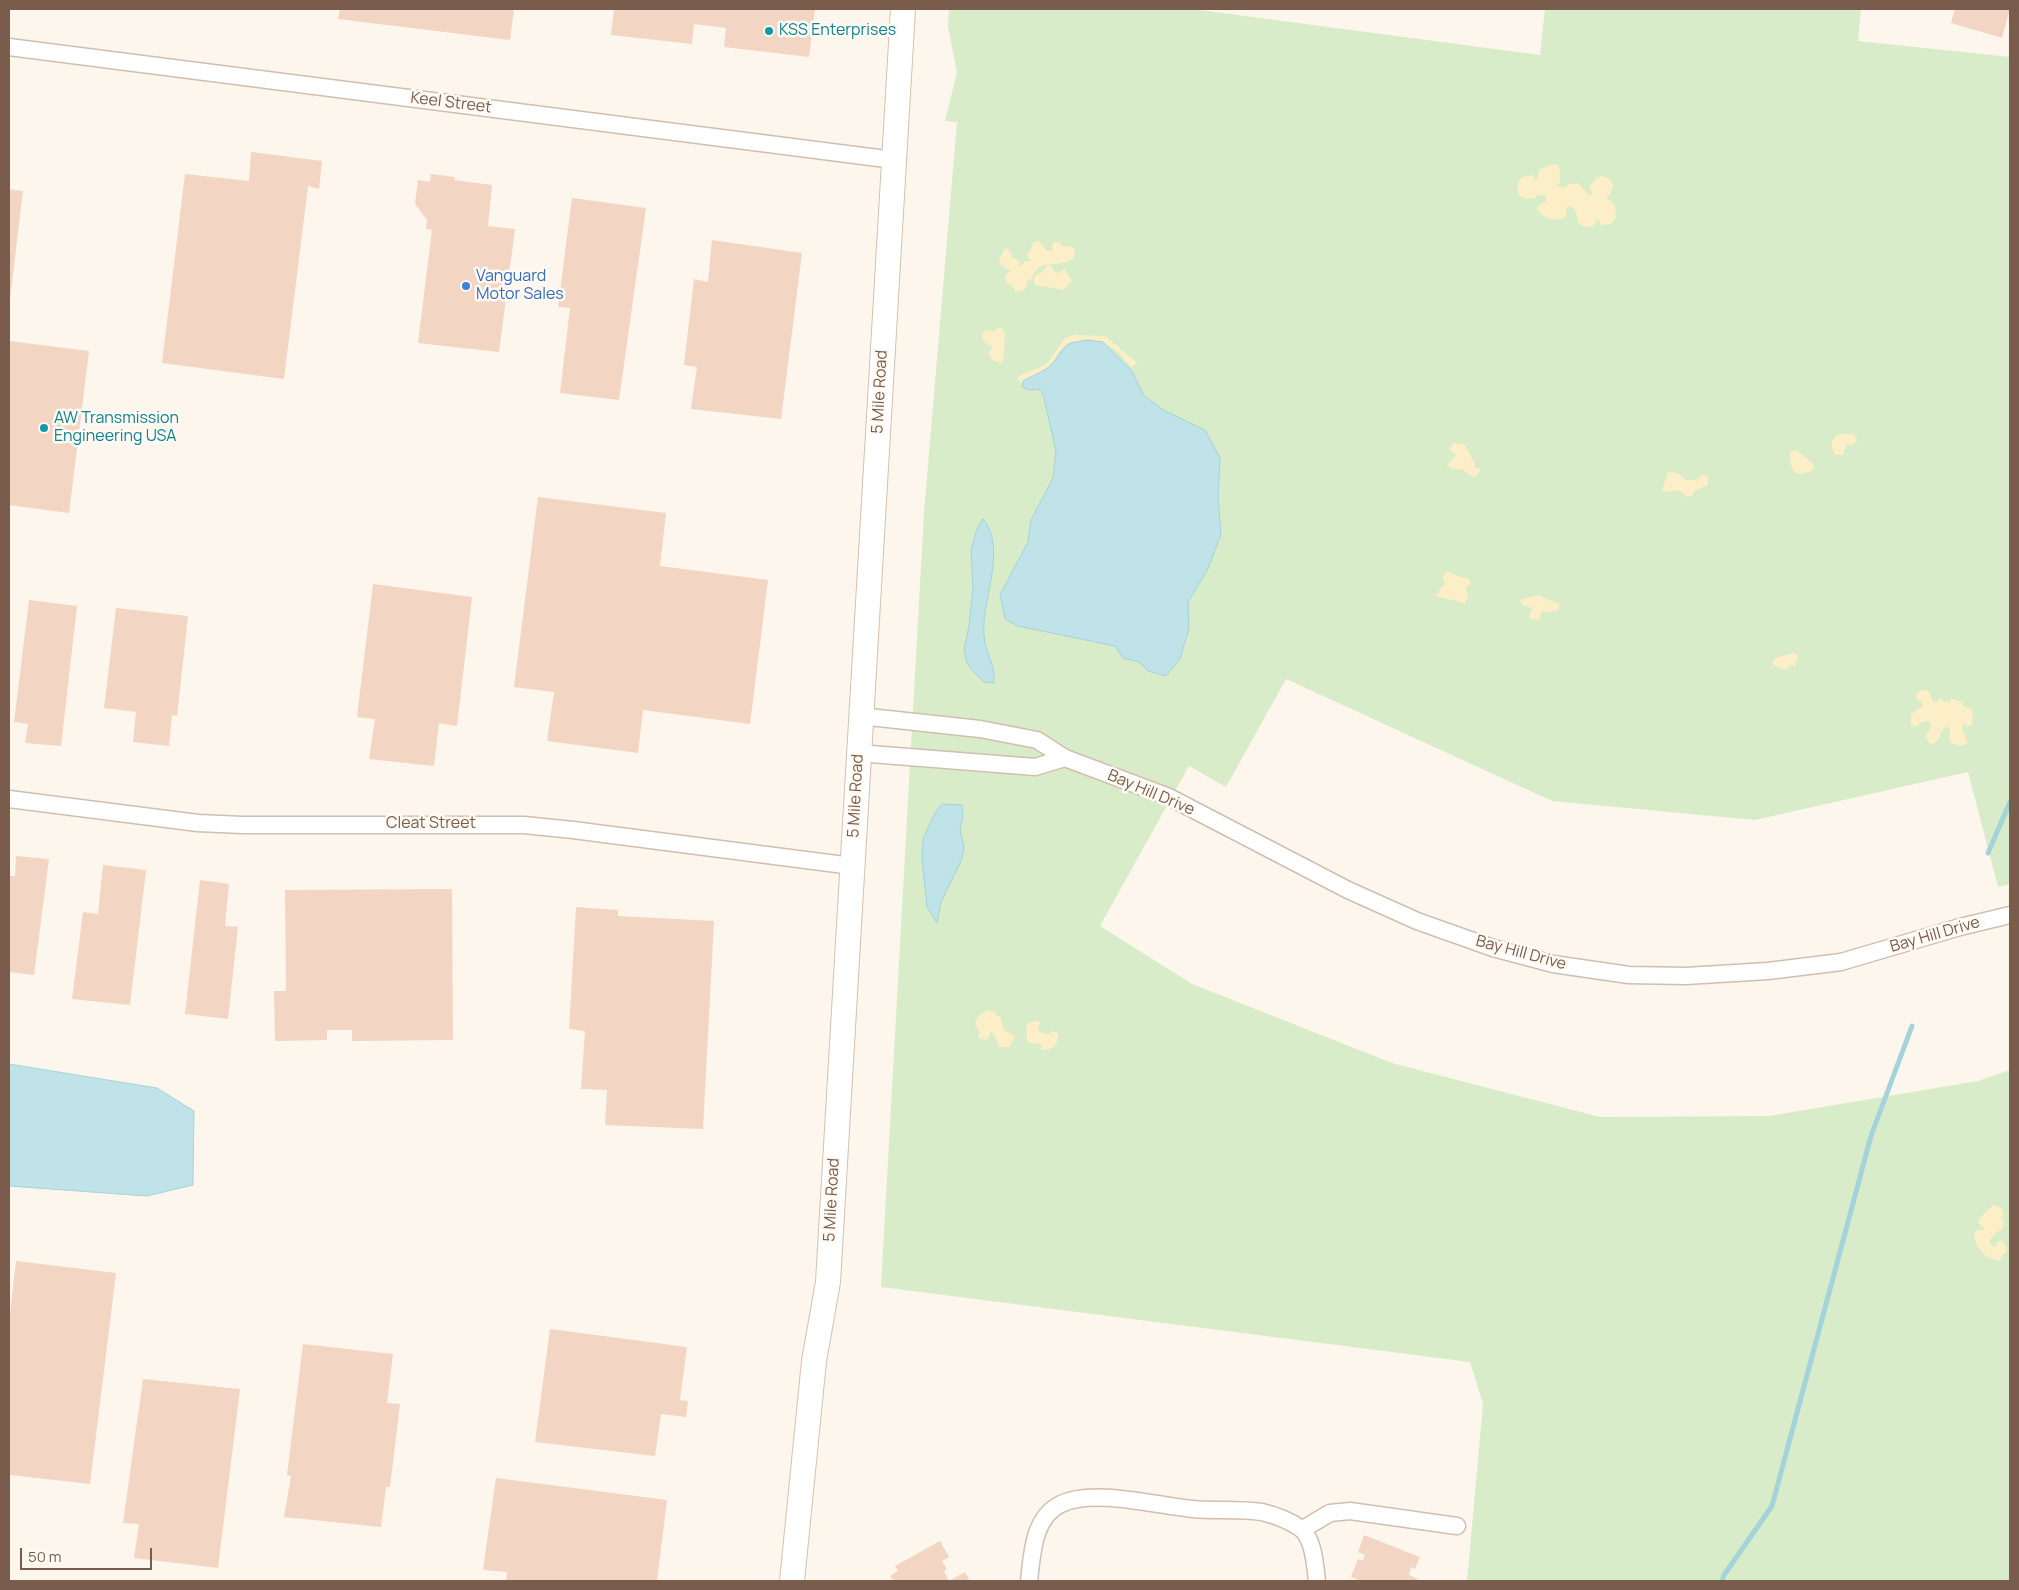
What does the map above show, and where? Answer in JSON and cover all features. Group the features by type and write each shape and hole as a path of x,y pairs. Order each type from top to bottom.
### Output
{"street":[{"name":"5 Mile Road","path":"792,1581 814,1360 828,1282 903,9"},
{"name":"Keel Street","path":"9,46 894,160"},
{"name":"Bay Hill Drive","path":"860,716 980,729 1037,740 1064,758 1169,797 1348,890 1417,921 1493,948 1553,964 1629,975 1726,975 1768,971 1841,962 1960,927 2010,915"},
{"path":"858,754 1035,767 1064,758"},
{"name":"Cleat Street","path":"9,799 198,823 244,825 475,824 532,826 852,866"},
{"path":"1029,1581 1034,1539 1046,1516 1061,1504 1104,1497 1192,1509 1262,1512 1288,1522 1302,1530 1313,1550 1317,1581"},
{"path":"1302,1530 1330,1513 1350,1511 1457,1526"}],"green space":[{"path":"949,9 1192,9 1540,55 1545,9 1861,9 1858,41 2010,57 2010,884 1998,887 1968,772 1755,820 1552,801 1286,679 1226,787 1189,766 1100,926 1192,984 1392,1063 1600,1117 1769,1116 1978,1081 2010,1070 2010,1581 1467,1581 1483,1404 1470,1362 881,1287 924,512 957,122 945,121 957,72 948,27"}],"sand":[{"path":"1553,164 1558,165 1560,170 1560,182 1556,186 1565,188 1568,184 1578,183 1589,195 1592,194 1590,186 1596,178 1602,176 1610,179 1613,185 1610,196 1605,197 1615,205 1616,217 1613,222 1601,225 1599,220 1597,220 1593,227 1582,226 1578,223 1576,212 1571,206 1566,208 1567,214 1565,218 1549,219 1539,213 1537,209 1538,206 1547,200 1544,195 1527,199 1519,195 1517,185 1522,177 1533,175 1536,182 1540,169"},
{"path":"1039,241 1047,251 1054,250 1051,247 1054,242 1059,242 1063,247 1072,246 1075,251 1074,258 1068,262 1040,267 1031,280 1028,279 1024,290 1016,292 1013,286 1006,282 1005,276 1010,271 1000,264 999,261 1005,248 1010,250 1012,257 1020,261 1019,265 1021,266 1025,261 1031,261 1027,256 1034,242"},
{"path":"1048,265 1052,266 1054,272 1058,273 1065,269 1072,281 1063,290 1035,285 1033,279"},
{"path":"1001,328 1005,333 1002,363 991,358 988,354 992,346 982,339 983,332 987,330 995,331"},
{"path":"1073,335 1105,336 1137,363 1131,367 1118,352 1103,342 1088,340 1069,342 1059,352 1050,366 1021,383 1018,380 1018,377 1021,375 1040,368 1047,363 1061,343"},
{"path":"1838,434 1853,434 1857,440 1853,445 1846,445 1843,455 1835,455 1832,448 1832,441"},
{"path":"1454,443 1464,444 1474,461 1475,467 1481,469 1478,474 1473,477 1463,470 1454,469 1447,465 1456,455 1449,449"},
{"path":"1797,450 1812,463 1814,467 1812,471 1800,474 1794,472 1791,466 1790,452"},
{"path":"1668,472 1678,473 1685,480 1696,480 1703,475 1708,476 1708,485 1694,491 1693,495 1688,497 1679,490 1666,492 1662,490"},
{"path":"1447,571 1460,577 1468,578 1471,583 1466,588 1468,598 1465,604 1434,595 1438,594 1440,588 1445,585 1443,576"},
{"path":"1538,595 1559,604 1558,610 1542,611 1537,620 1530,619 1529,614 1533,608 1523,606 1520,600"},
{"path":"1793,653 1798,655 1795,666 1791,665 1785,670 1772,664 1775,658"},
{"path":"1921,690 1929,691 1933,702 1936,703 1940,699 1950,703 1950,699 1963,702 1963,706 1972,709 1973,721 1971,726 1966,726 1964,722 1962,728 1968,743 1961,746 1951,743 1949,738 1950,730 1947,726 1934,744 1929,743 1925,736 1930,730 1930,722 1924,721 1915,727 1911,725 1911,715 1923,706 1922,702 1916,699 1916,695"},
{"path":"990,1010 996,1012 996,1016 1000,1016 1004,1030 1013,1035 1014,1039 1009,1047 999,1047 991,1031 987,1040 979,1038 979,1030 975,1025 977,1019 982,1013"},
{"path":"1035,1021 1040,1022 1038,1029 1040,1032 1048,1034 1053,1031 1058,1034 1054,1046 1041,1050 1041,1044 1027,1041 1027,1026"},
{"path":"1995,1205 2002,1208 2004,1215 2000,1219 2004,1219 2003,1229 1997,1232 1989,1241 1993,1246 1996,1246 1998,1241 2003,1241 2007,1250 1999,1261 1989,1258 1982,1252 1974,1234 1977,1230 1984,1230 1978,1223 1979,1220"}],"water":[{"path":"1088,340 1103,342 1132,371 1144,396 1165,411 1205,430 1220,458 1218,496 1221,534 1208,569 1188,602 1189,628 1180,659 1166,676 1148,671 1139,662 1123,658 1115,646 1018,626 1005,619 1000,595 1028,542 1031,520 1053,478 1056,451 1043,394 1038,389 1029,390 1022,387 1023,381 1051,365 1068,345"},
{"path":"983,519 990,531 994,559 984,621 984,635 994,683 984,682 974,672 967,663 964,650 973,589 971,550 977,529"},
{"path":"942,804 962,805 963,818 960,829 964,847 962,859 941,902 937,923 927,907 922,858 923,839 934,815"},
{"path":"9,1064 157,1088 194,1111 193,1185 147,1196 9,1186"}],"building":[{"path":"340,9 514,9 510,40 338,19"},
{"name":"KSS Enterprises","path":"614,9 815,9 809,57 724,47 726,28 694,24 692,44 611,35"},
{"path":"1955,9 2010,9 2002,38 1951,23"},
{"path":"251,152 322,161 319,189 308,186 284,379 162,363 185,174 249,181"},
{"name":"Vanguard Motor Sales","path":"431,174 455,177 454,180 492,185 488,226 515,229 499,352 418,343 432,230 426,229 427,220 415,204 418,180 430,182"},
{"path":"9,189 23,191 10,299 9,299"},
{"path":"572,198 646,208 619,400 560,393 570,308 558,307"},
{"path":"712,240 802,253 781,419 691,409 697,367 684,365 694,279 708,282"},
{"name":"AW Transmission Engineering USA","path":"9,341 89,351 69,513 9,505"},
{"path":"538,497 666,513 660,566 768,580 750,724 643,710 638,753 547,741 554,692 514,687"},
{"path":"373,584 472,597 457,726 439,723 434,766 369,759 375,719 357,717"},
{"path":"29,600 77,606 61,746 25,743 28,724 14,722"},
{"path":"116,608 188,616 177,716 172,715 169,746 133,742 136,712 104,708"},
{"path":"16,856 49,859 34,975 9,972 9,876 15,876"},
{"path":"103,865 146,870 130,1005 72,999 83,912 98,914"},
{"path":"200,880 229,884 225,926 238,927 228,1019 185,1014"},
{"path":"452,889 453,1040 352,1041 352,1030 327,1030 327,1040 275,1041 274,991 286,991 285,890"},
{"path":"576,907 618,910 618,916 714,921 703,1129 605,1125 607,1090 581,1089 585,1031 569,1029"},
{"path":"16,1261 116,1273 90,1484 10,1475 9,1479 9,1322"},
{"path":"550,1329 687,1347 680,1400 688,1401 686,1417 661,1414 655,1456 535,1442"},
{"path":"303,1344 393,1354 387,1403 400,1404 390,1487 386,1487 381,1527 284,1517 291,1476 287,1475"},
{"path":"143,1379 240,1389 218,1568 134,1558 139,1524 123,1523"},
{"path":"496,1478 667,1500 657,1581 506,1581 507,1572 483,1570"},
{"path":"1364,1535 1420,1557 1415,1569 1411,1567 1409,1575 1420,1581 1361,1581 1351,1577 1358,1559 1363,1561 1365,1555 1358,1552"},
{"path":"940,1541 949,1557 942,1561 947,1569 944,1571 949,1581 893,1581 890,1576 898,1571 895,1566"},
{"path":"965,1572 970,1581 949,1581"}],"waterway":[{"path":"1988,853 2010,802"},
{"path":"1722,1581 1724,1575 1772,1506 1871,1136 1912,1026"}],"place":[{"name":"KSS Enterprises","path":"769,31"},
{"name":"Vanguard Motor Sales","path":"466,286"},
{"name":"AW Transmission Engineering USA","path":"44,428"}]}
